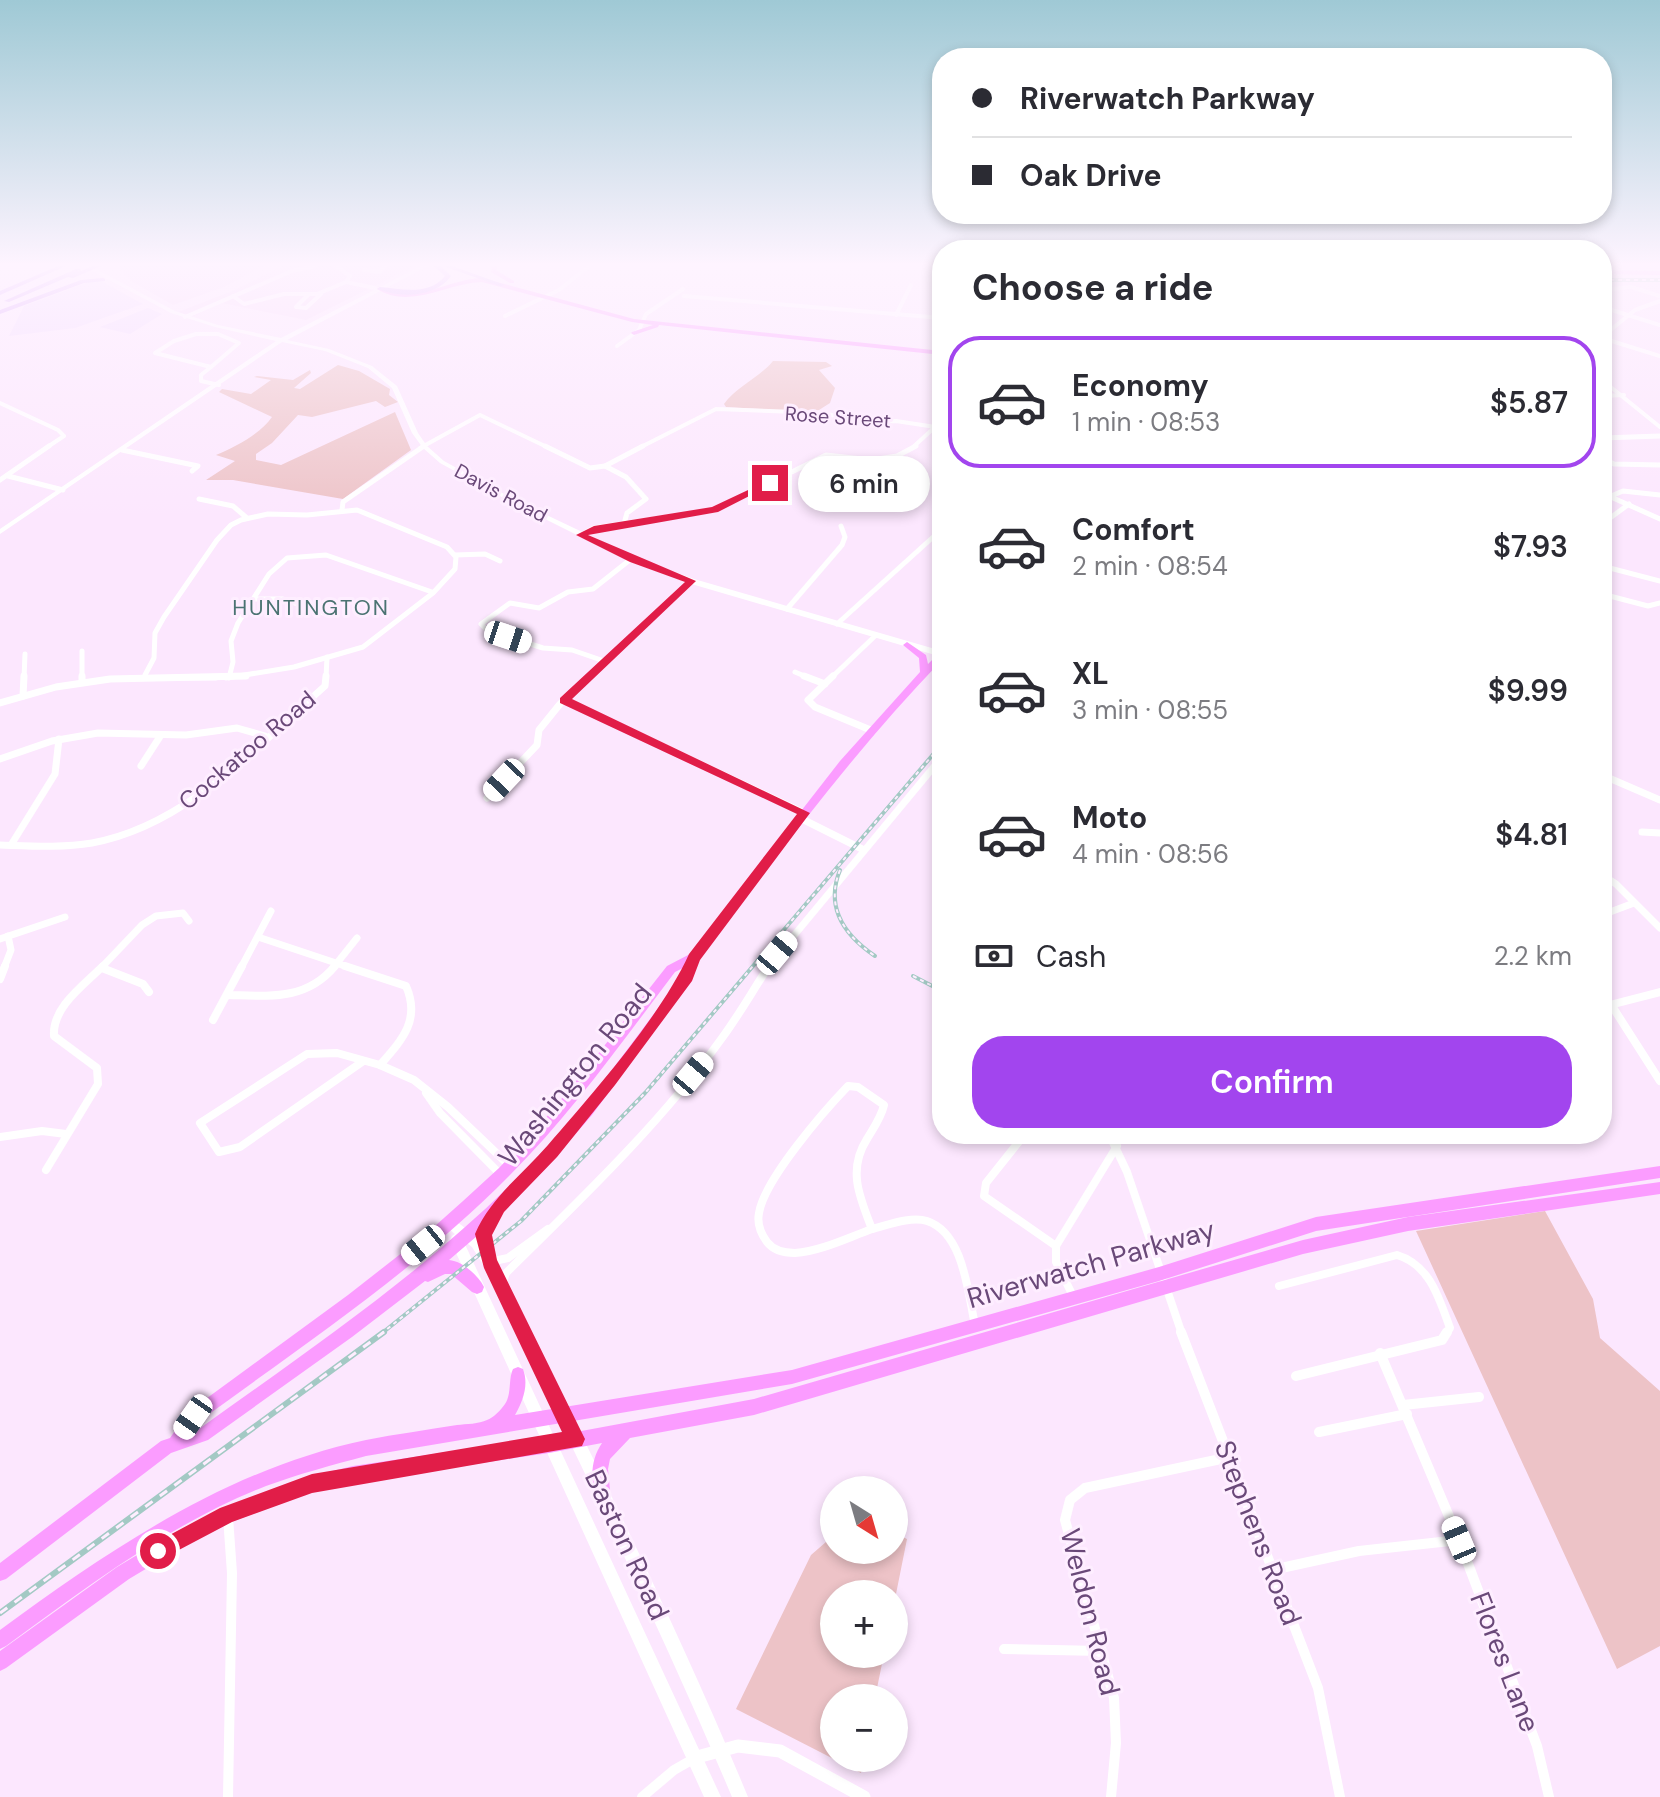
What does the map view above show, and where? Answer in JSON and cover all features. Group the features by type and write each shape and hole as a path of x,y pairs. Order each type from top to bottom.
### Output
{"main road":[{"path":"0,532 264,350"},
{"name":"Davis Road","path":"304,350 374,372 395,387 415,433 425,447 463,474 581,535 631,559 691,581 932,651"},
{"path":"911,350 932,352"},
{"path":"907,645 923,657 924,672"},
{"name":"Washington Road","path":"176,1442 203,1435 409,1285 498,1206 587,1111 688,977 694,957 802,815 900,697 932,664"},
{"name":"Washington Road","path":"0,1573 176,1442 193,1417 383,1277 449,1222 505,1170 568,1102 671,969 694,957"},
{"name":"Riverwatch Parkway","path":"0,1662 123,1573 227,1515 312,1484 698,1418 796,1396 1162,1281 1316,1224 1660,1172"},
{"name":"Riverwatch Parkway","path":"0,1640 122,1552 193,1509 281,1470 348,1452 792,1377 1073,1296 1162,1281 1408,1224 1660,1188"},
{"path":"489,1262 483,1234 498,1206"},
{"path":"449,1222 462,1240 477,1287 713,1797"},
{"name":"Baston Road","path":"462,1240 476,1243 502,1288 602,1490 740,1797"},
{"path":"409,1285 448,1267 458,1269 477,1287"},
{"path":"486,1428 511,1410 518,1394 518,1374"},
{"path":"602,1490 600,1461 604,1452 629,1429"},
{"path":"345,1476 348,1452"}],"street":[{"path":"160,350 155,353 211,367"},
{"path":"216,385 200,378 231,350"},
{"path":"1640,350 1660,356"},
{"path":"1612,387 1660,427"},
{"path":"1612,396 1624,395"},
{"path":"0,403 58,430 64,436 0,480"},
{"name":"Rose Street","path":"605,466 716,409 824,413 859,423 896,421 932,427"},
{"path":"342,510 343,502 425,447 480,415 590,468 605,466 637,486 646,499 627,513 624,524"},
{"path":"581,535 594,528 715,510 826,455 889,459 915,447 932,434"},
{"path":"1612,438 1660,436"},
{"path":"122,450 198,466 192,471"},
{"path":"889,459 892,463 881,474 901,486"},
{"path":"1612,463 1660,465"},
{"path":"8,476 63,490"},
{"path":"1612,496 1623,491 1660,495"},
{"path":"1612,496 1660,519"},
{"path":"199,499 233,506 247,518"},
{"path":"1612,517 1629,504"},
{"path":"0,703 82,681 145,675 229,678 364,646 378,639 432,592 456,569 458,561 439,543 367,512 342,510 247,518 225,531 164,617 155,633 154,658 145,675"},
{"path":"787,609 842,545 845,537 841,526"},
{"path":"837,624 932,538"},
{"path":"229,678 236,662 231,641 237,625 278,563 309,554 326,555 432,592"},
{"path":"455,555 485,554 500,561"},
{"path":"607,662 572,650 543,648 487,630 481,624 510,603 539,608 568,592 593,589 631,559"},
{"path":"1612,569 1660,581"},
{"path":"487,798 537,745 539,730 564,700 691,581"},
{"path":"1612,597 1648,606 1660,603"},
{"path":"254,599 283,599 323,613"},
{"path":"873,731 822,711 808,700 875,636"},
{"path":"82,651 82,681"},
{"path":"23,696 25,654"},
{"name":"Cockatoo Road","path":"0,845 70,846 103,841 165,817 201,792 325,686 327,657"},
{"path":"795,672 825,684"},
{"path":"564,700 802,815 864,850"},
{"path":"0,759 59,739 98,733 161,735 237,728 265,736"},
{"path":"141,766 161,735"},
{"path":"11,845 55,774 59,739"},
{"path":"502,1288 506,1273 622,1156 706,1059 768,966 932,769"},
{"path":"1612,779 1660,800"},
{"path":"1642,832 1660,833"},
{"path":"1612,884 1660,928"},
{"path":"1612,911 1634,903"},
{"path":"213,1020 271,911"},
{"path":"46,1170 98,1084 97,1068 63,1046 54,1036 53,1023 62,1008 142,925 156,916 183,913 189,921"},
{"path":"0,979 11,950 4,937 65,917"},
{"path":"258,937 406,986 415,1000 414,1017 380,1065"},
{"path":"228,995 294,994 321,982 357,938"},
{"path":"102,968 143,984 149,992"},
{"path":"1612,1005 1660,992"},
{"path":"1612,1013 1660,1081"},
{"path":"362,1062 240,1147 219,1152 200,1123 217,1109 307,1054 337,1053 380,1065 414,1080 440,1113 505,1170"},
{"path":"872,1229 853,1170 857,1155 881,1121 884,1105 858,1087 848,1086 796,1149 766,1196 759,1208 759,1229 767,1243 781,1252 789,1252 872,1229 926,1221 944,1230 958,1255 975,1325"},
{"path":"0,1137 42,1131 66,1134"},
{"path":"1017,1144 986,1183 984,1196 1056,1246"},
{"path":"1073,1296 1056,1262 1056,1246 1110,1144"},
{"name":"Stephens Road","path":"1115,1144 1162,1281 1318,1688 1340,1797"},
{"path":"489,1262 508,1258 560,1220"},
{"path":"1279,1286 1397,1255 1408,1256 1423,1267 1450,1328 1442,1340 1380,1353 1331,1370 1296,1376"},
{"name":"Flores Lane","path":"1380,1353 1459,1540 1537,1746 1549,1797"},
{"path":"1319,1432 1405,1410 1479,1397"},
{"name":"Weldon Road","path":"1111,1797 1116,1721 1102,1651 1065,1520 1066,1505 1073,1494 1085,1488 1230,1457"},
{"path":"227,1515 232,1573 228,1797"},
{"path":"1272,1570 1359,1551 1459,1540"},
{"path":"1004,1649 1102,1651"},
{"path":"642,1797 674,1770 697,1757 738,1746 780,1751 864,1797"}],"shaded area":[{"path":"773,361 826,362 832,366 819,370 835,388 830,403 808,412 726,407 724,404 729,398"},
{"path":"338,365 359,371 390,389 389,395 398,402 385,407 376,401 312,417 298,415 272,443 256,454 256,460 281,465 395,412 411,450 343,499 233,480 206,480 235,461 216,455 254,434 272,417 219,392 222,389 251,394 271,380 254,377 293,380 310,370 311,373 294,388 300,389"},
{"path":"1545,1211 1593,1299 1600,1338 1660,1391 1660,1646 1617,1669 1416,1231"},
{"path":"820,1547 820,1564 902,1564 899,1580 820,1580 820,1668 881,1668 878,1684 820,1684 820,1752 736,1709 811,1555"}],"railway":[{"path":"381,1334 521,1221 645,1093 932,756"},
{"path":"840,870 835,896 840,919 854,939 875,956"},
{"path":"913,976 932,986"},
{"path":"0,1613 384,1332"}],"district":[{"name":"HUNTINGTON","path":"311,607"}],"route":[{"path":"158,1551 227,1515 312,1484 353,1474 575,1439 489,1262 483,1234 498,1206 522,1184 587,1111 688,977 694,957 804,813 564,700 691,581 634,560 581,535 594,528 715,510 770,483"}]}
